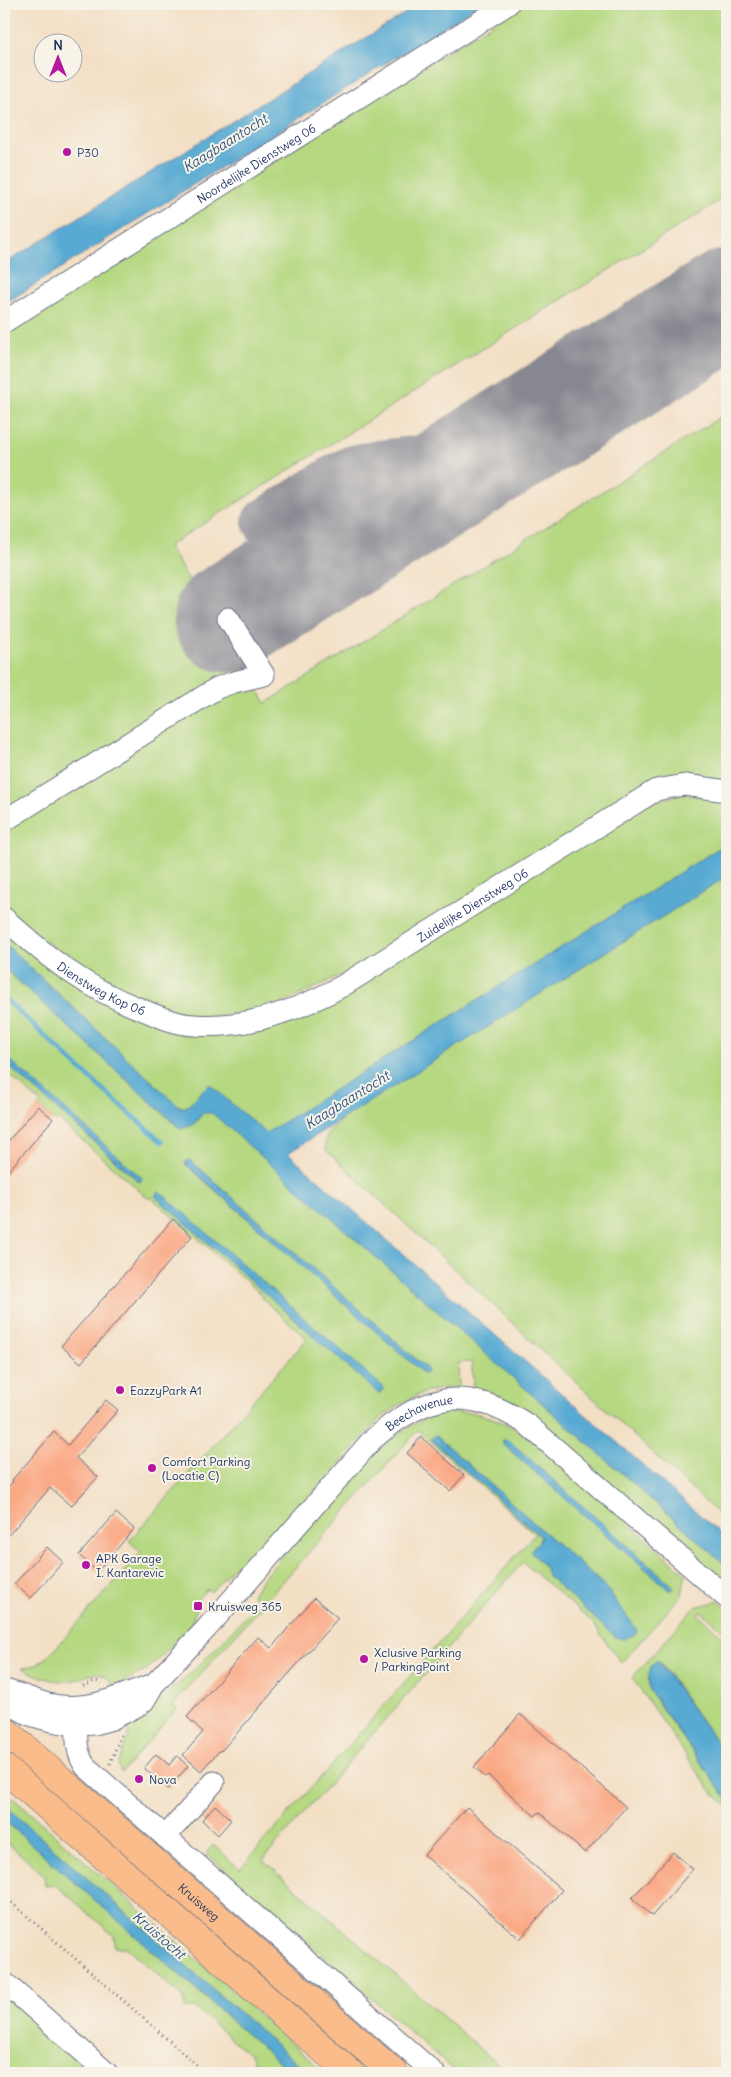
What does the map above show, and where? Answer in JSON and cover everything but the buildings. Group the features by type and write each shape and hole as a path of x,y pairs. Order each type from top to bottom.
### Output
{"highway":[{"name":"Kruisweg","path":"4,1730 394,2073"},
{"path":"4,1768 350,2073"}],"street":[{"name":"Noordelijke Dienstweg 06","path":"4,322 508,4"},
{"path":"4,821 217,688 264,675 228,618"},
{"name":"Zuidelijke Dienstweg 06","path":"214,1025 263,1018 298,1007 330,993 656,790 685,785 727,791"},
{"name":"Dienstweg Kop 06","path":"4,918 64,969 98,990 167,1019 193,1025 214,1025"},
{"name":"Beechavenue","path":"83,1718 112,1719 144,1701 154,1684 206,1629 372,1440 398,1419 413,1410 448,1399 473,1400 490,1404 528,1424 727,1598"},
{"path":"4,1690 48,1704 83,1718"},
{"path":"4,1699 30,1715 47,1720 83,1718"},
{"name":"Kruisweg","path":"83,1718 81,1758 85,1766 434,2073"},
{"path":"165,1837 214,1782"},
{"path":"4,1982 107,2073"}],"path":[{"path":"4,1896 206,2073"}],"green space":[{"path":"523,4 727,4 727,196 168,546 247,674 4,817 4,330"},
{"path":"727,413 727,784 693,778 374,959 270,1010 197,1018 112,992 4,909 4,826 211,696 254,684 266,703"},
{"path":"681,794 727,799 727,843 266,1134 209,1084 185,1108 177,1105 4,943 4,926 146,1018 270,1022 642,806"},
{"path":"727,876 727,1522 326,1150 325,1145 327,1136 344,1117"},
{"path":"4,968 177,1126 193,1125 203,1113 212,1112 727,1566 727,1586 541,1422 509,1401 492,1393 473,1388 472,1362 458,1363 459,1387 436,1390 415,1396 396,1407 378,1421 277,1535 239,1569 235,1565 211,1592 207,1589 193,1604 197,1608 190,1626 146,1670 114,1687 103,1675 92,1674 73,1680 60,1681 43,1677 22,1668 36,1665 48,1657 141,1552 129,1541 307,1339 262,1298 263,1296 151,1197 149,1199 58,1119 56,1122 38,1106 41,1103 4,1070 4,1062 139,1182 142,1179 4,1055","holes":["189,1159 428,1370 425,1374 185,1164"]},
{"path":"445,1412 475,1413 498,1420 518,1430 545,1450 686,1574 682,1595 621,1663 592,1622 523,1562 263,1860 508,2073 457,2073 206,1853 213,1845 240,1869 535,1534 418,1430 173,1705 177,1709 121,1773 118,1764 128,1738 127,1722 146,1710 181,1682 213,1651 259,1602 252,1595 262,1579 353,1475 391,1438 419,1421","holes":["435,1435 606,1587 636,1634 623,1639 545,1568 530,1551 540,1540 539,1534 431,1439","503,1441 509,1441 674,1587 671,1591 503,1444"]},
{"path":"718,1601 727,1609 727,1634 702,1612 698,1614 727,1641 727,1757 660,1662 654,1663 649,1680 654,1698 727,1799 727,1805 711,1791 632,1678 695,1607"},
{"path":"4,1746 376,2073 364,2073 4,1756"},
{"path":"4,1790 325,2073 308,2073 4,1805"},
{"path":"4,1820 291,2073 270,2073 265,2069 254,2069 253,2058 195,2008 185,2008 184,1998 126,1947 115,1947 114,1936 56,1885 45,1886 44,1875 4,1840"},
{"path":"4,1971 121,2073 4,2073 4,2068 8,2063 4,2052"}],"water":[{"name":"Kaagbaantocht","path":"420,4 480,4 4,304 4,264"},
{"name":"Kaagbaantocht","path":"727,843 727,876 288,1153 727,1539 727,1566 212,1113 203,1113 193,1125 181,1129 4,968 4,943 177,1105 182,1108 189,1105 209,1084 266,1133"},
{"path":"4,1055 142,1178 140,1182 4,1062"},
{"path":"189,1159 428,1370 424,1374 185,1163"},
{"path":"159,1191 384,1388 379,1394 155,1196"},
{"path":"435,1435 600,1582 637,1630 636,1634 623,1639 615,1637 549,1577 544,1566 530,1551 540,1540 540,1536 431,1439"},
{"path":"503,1440 508,1440 674,1587 671,1591 503,1444"},
{"path":"657,1660 727,1757 727,1799 650,1691 649,1674"},
{"path":"4,1805 308,2073 291,2073 4,1820"}],"waterway":[{"path":"4,998 162,1142"}],"taxiway":[{"path":"298,574 264,521 337,475 353,467 374,463 481,449 521,434"}],"runway":[{"path":"228,618 727,304"}],"place":[{"name":"P30","path":"67,152"},
{"name":"EazzyPark A1","path":"120,1390"},
{"name":"Comfort Parking (Locatie C)","path":"152,1468"},
{"name":"APK Garage I. Kantarevic","path":"86,1565"},
{"name":"Kruisweg 365","path":"198,1606"},
{"name":"Xclusive Parking / ParkingPoint","path":"364,1659"},
{"name":"Nova","path":"139,1779"}],"water label":[{"name":"Kruistocht","path":"159,1935"}]}
